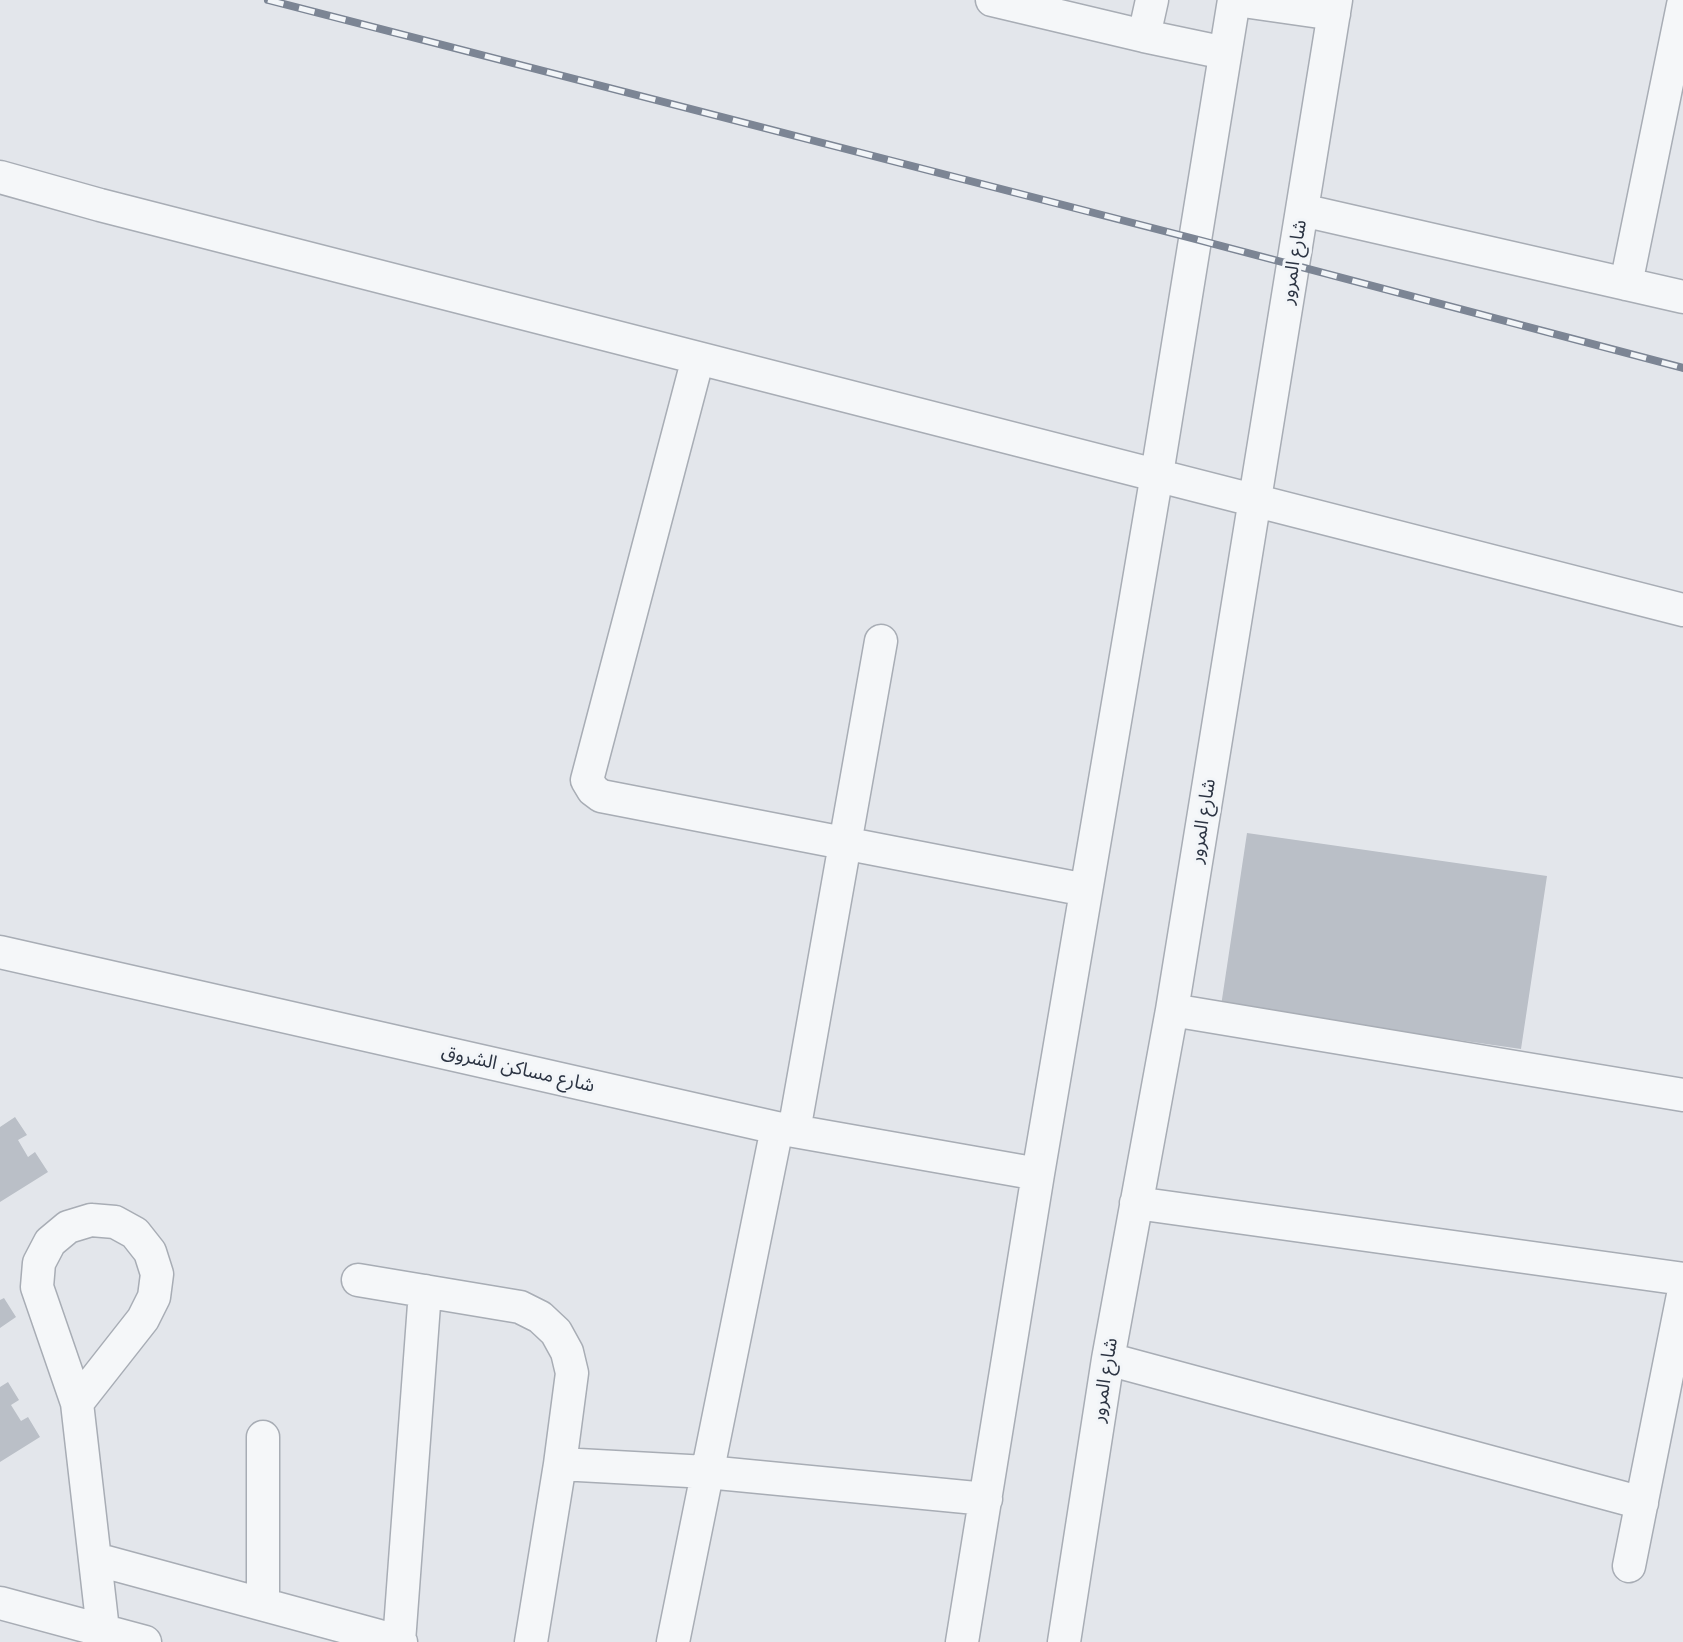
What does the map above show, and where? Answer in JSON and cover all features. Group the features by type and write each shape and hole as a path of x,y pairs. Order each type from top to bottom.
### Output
{"street":[{"path":"992,0 1225,53"},
{"path":"1144,36 1152,0"},
{"path":"962,1642 1235,0 1335,7"},
{"path":"1626,284 1683,5"},
{"name":"شارع المرور","path":"1064,1642 1108,1359 1171,1010 1335,7"},
{"path":"0,177 1683,610"},
{"path":"1302,210 1683,297"},
{"path":"698,358 587,780 593,790 601,796 1086,890"},
{"path":"673,1642 707,1472 785,1129 845,844 881,640"},
{"name":"شارع مساكن الشروق","path":"0,952 785,1129 1038,1174"},
{"path":"1171,1010 1683,1095"},
{"path":"1136,1203 1683,1279"},
{"path":"77,1403 143,1319 154,1297 157,1274 150,1252 135,1233 115,1222 91,1220 68,1227 50,1242 39,1264 37,1287 77,1403 103,1630"},
{"path":"358,1280 520,1307 540,1317 556,1332 567,1352 572,1373 531,1642"},
{"path":"95,1559 400,1642 425,1291"},
{"path":"1629,1566 1683,1295"},
{"path":"1108,1359 1642,1503"},
{"path":"263,1437 263,1604"},
{"path":"559,1464 707,1472 986,1499"},
{"path":"0,1603 145,1642"}],"building":[{"path":"1247,833 1547,876 1521,1049 1221,1006"},
{"path":"15,1117 27,1135 18,1140 28,1157 35,1152 48,1172 0,1202 0,1127"},
{"path":"4,1298 16,1317 0,1328 0,1300"},
{"path":"8,1382 19,1400 11,1405 21,1421 28,1417 40,1437 0,1462 0,1387"}],"railway":[{"path":"268,0 1683,368"}]}
